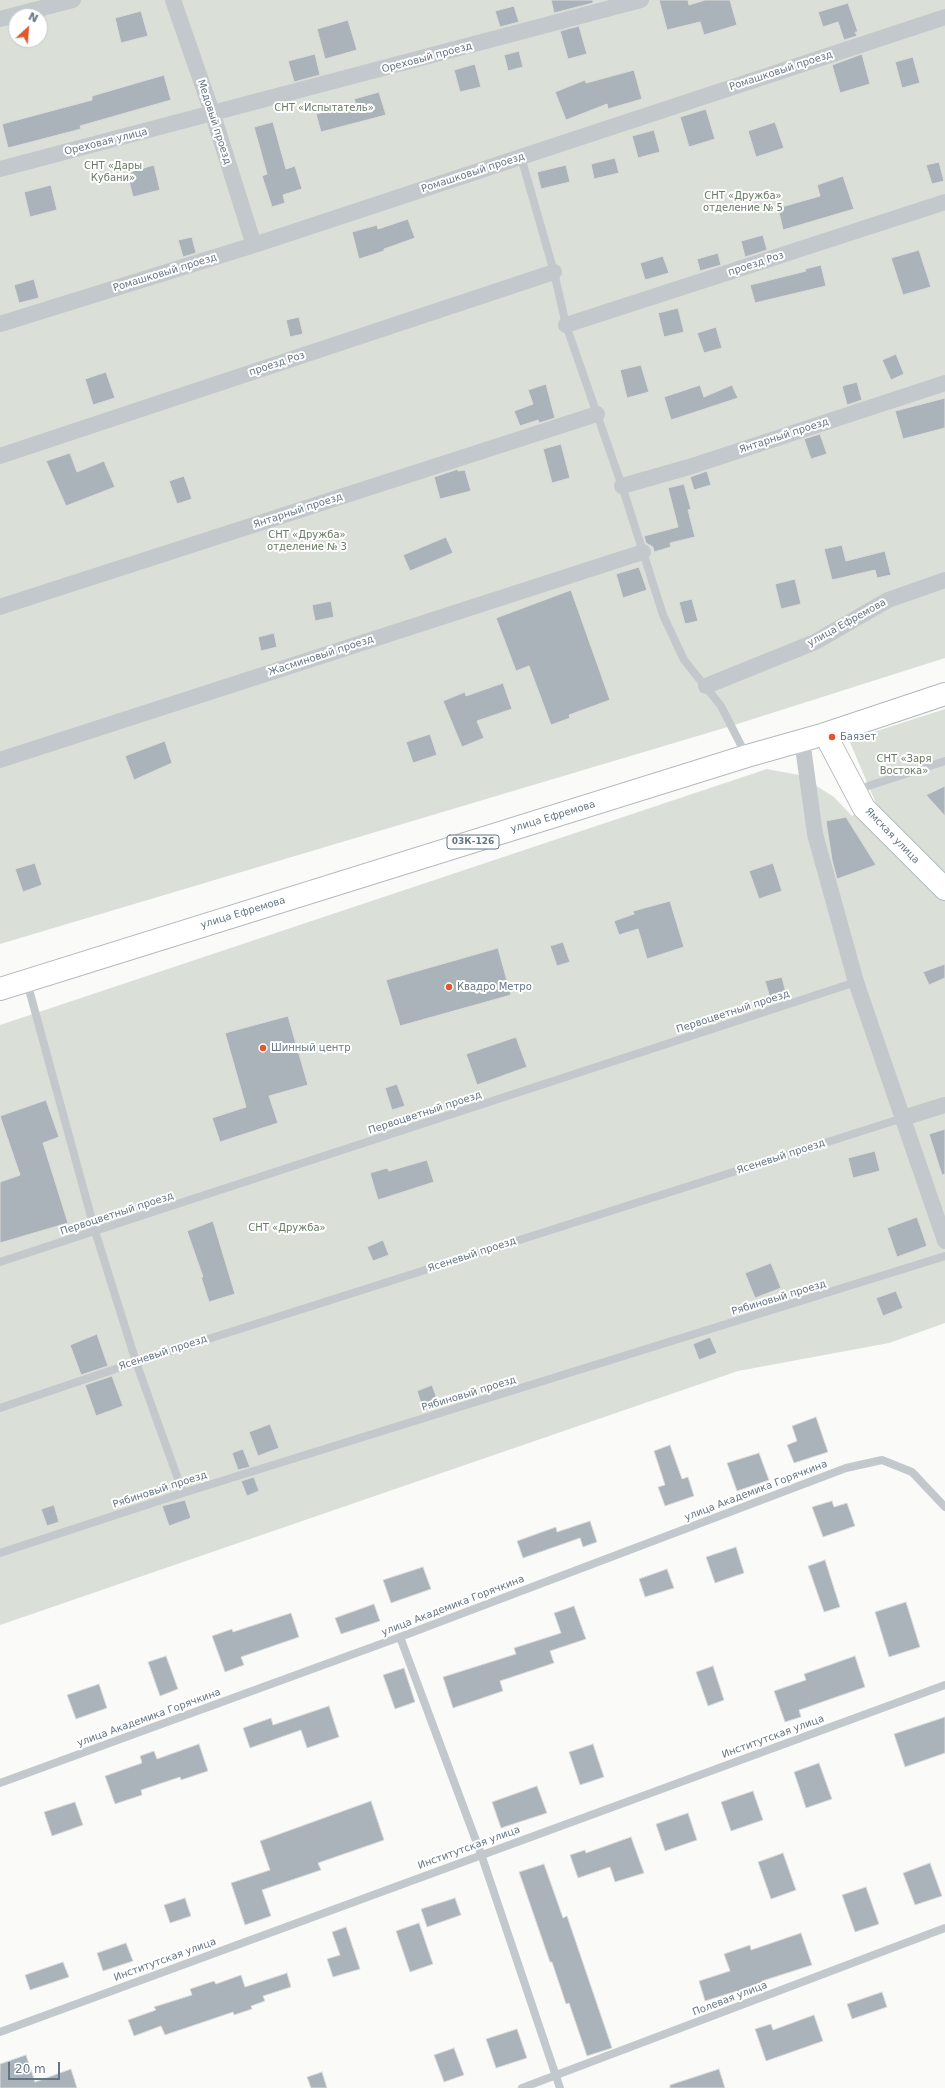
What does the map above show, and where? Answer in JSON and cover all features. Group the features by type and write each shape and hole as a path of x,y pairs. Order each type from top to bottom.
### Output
{"main road":[{"name":"улица Ефремова","path":"0,989 747,756 825,734 945,694"},
{"name":"Ямская улица","path":"825,734 864,808 945,889"}],"street":[{"path":"0,19 73,0"},
{"name":"Медовый проезд","path":"173,0 254,245"},
{"name":"Ореховый проезд","path":"212,115 641,0"},
{"name":"Ромашковый проезд","path":"0,324 254,245 945,18"},
{"name":"Ореховая улица","path":"0,170 212,115"},
{"name":"проезд Роз","path":"566,325 945,202"},
{"name":"проезд Роз","path":"0,456 554,272"},
{"name":"Янтарный проезд","path":"622,486 689,467 945,383"},
{"name":"Янтарный проезд","path":"0,607 597,414"},
{"name":"Жасминовый проезд","path":"0,760 643,552"},
{"name":"улица Ефремова","path":"706,686 815,642 888,600 945,580"},
{"path":"802,740 815,834 856,982 945,1241"},
{"name":"Ясеневый проезд","path":"903,1118 945,1105"}],"lane":[{"path":"521,157 554,272 566,325 622,486 663,615 684,660 721,706 747,756"},
{"path":"854,790 945,761"},
{"path":"27,981 95,1231 136,1362 183,1493"},
{"name":"Первоцветный проезд","path":"0,1262 856,982"},
{"name":"Ясеневый проезд","path":"0,1408 136,1362 903,1118"},
{"name":"Рябиновый проезд","path":"0,1553 183,1493 945,1256"},
{"name":"улица Академика Горячкина","path":"0,1783 400,1637 846,1468 882,1460 912,1472 945,1507"},
{"path":"400,1637 481,1854 560,2088"},
{"name":"Институтская улица","path":"0,2032 481,1854 945,1685"},
{"name":"Полевая улица","path":"522,2088 945,1928"}],"green space":[{"path":"0,0 945,0 945,658 731,726 0,944"},
{"name":"СНТ «Заря Востока»","path":"945,709 945,881 878,808 849,740"},
{"name":"СНТ «Дружба»","path":"767,769 799,775 834,797 852,816 862,809 945,895 945,1323 889,1343 738,1371 0,1625 0,1025"}],"building":[{"path":"551,0 593,0 593,3 554,13"},
{"path":"659,0 688,0 689,5 705,0 730,0 737,25 704,35 700,22 667,30"},
{"path":"848,3 858,32 855,32 857,36 844,40 838,22 823,27 818,12"},
{"path":"514,6 519,22 500,27 495,11"},
{"path":"141,11 148,36 121,43 115,18"},
{"path":"348,20 357,50 325,59 317,29"},
{"path":"579,26 587,54 568,59 560,31"},
{"path":"519,51 523,67 508,71 504,55"},
{"path":"315,54 320,75 294,82 288,61"},
{"path":"862,54 870,84 840,93 832,65"},
{"path":"913,57 920,83 902,88 895,62"},
{"path":"475,64 481,87 460,92 454,70"},
{"path":"634,70 642,99 608,109 607,104 566,120 555,92 585,80 586,83"},
{"path":"164,75 171,100 80,126 81,129 8,148 2,124 92,100 92,96"},
{"path":"379,92 386,115 321,132 316,114 356,104 354,99"},
{"path":"706,109 715,139 689,147 680,117"},
{"path":"273,122 286,169 295,166 302,189 283,195 285,203 272,207 262,176 267,174 254,127"},
{"path":"775,122 784,148 756,157 748,131"},
{"path":"654,130 660,152 638,158 632,136"},
{"path":"615,158 619,173 594,179 591,164"},
{"path":"939,162 944,181 932,184 926,165"},
{"path":"154,165 160,190 133,197 127,173"},
{"path":"566,165 570,182 541,189 537,172"},
{"path":"843,176 854,209 783,230 778,208 820,196 817,185"},
{"path":"51,185 57,210 30,217 24,192"},
{"path":"408,219 415,238 384,249 384,251 359,259 352,232 377,225 378,229"},
{"path":"763,235 767,250 745,257 741,241"},
{"path":"192,237 196,253 183,257 178,240"},
{"path":"919,250 931,287 903,295 891,258"},
{"path":"718,253 721,265 700,271 697,259"},
{"path":"663,256 669,273 645,280 640,263"},
{"path":"821,265 826,286 755,303 750,285 806,271 805,269"},
{"path":"34,279 39,298 19,303 14,285"},
{"path":"678,308 684,332 664,337 658,313"},
{"path":"299,317 303,334 290,337 286,320"},
{"path":"716,327 722,348 704,353 697,333"},
{"path":"896,354 904,374 891,380 882,360"},
{"path":"641,365 649,392 627,398 620,370"},
{"path":"106,372 115,398 93,405 85,379"},
{"path":"857,382 862,400 847,405 842,386"},
{"path":"546,384 555,418 539,423 538,420 520,426 514,411 533,404 528,390"},
{"path":"700,385 704,397 732,385 738,398 671,420 664,397"},
{"path":"945,398 945,428 903,439 895,411"},
{"path":"820,434 827,454 811,459 804,439"},
{"path":"561,444 570,478 552,483 543,449"},
{"path":"70,453 77,472 104,461 115,487 66,506 46,461"},
{"path":"458,469 458,471 465,470 471,491 440,499 434,477"},
{"path":"707,471 711,485 694,490 690,477"},
{"path":"184,476 192,499 177,504 169,481"},
{"path":"684,484 691,509 688,510 695,537 670,543 671,547 654,552 653,547 646,543 644,536 678,527 668,488"},
{"path":"446,537 453,553 410,571 403,555"},
{"path":"842,545 846,561 885,551 891,575 877,578 875,570 832,580 824,549"},
{"path":"639,567 647,590 623,598 616,574"},
{"path":"795,579 801,604 781,609 775,584"},
{"path":"571,590 610,700 569,715 570,718 551,725 529,666 516,671 496,618"},
{"path":"692,599 698,621 685,624 679,602"},
{"path":"331,601 334,617 315,621 312,605"},
{"path":"274,633 277,647 261,651 258,637"},
{"path":"503,683 512,709 477,721 484,738 462,747 443,701 465,692 466,696"},
{"path":"430,734 437,755 413,763 406,742"},
{"path":"165,741 172,763 134,780 125,756"},
{"path":"945,786 945,816 926,795"},
{"path":"846,817 876,865 837,879 832,860 826,821"},
{"path":"35,863 42,885 23,892 15,869"},
{"path":"773,863 782,891 759,899 749,871"},
{"path":"670,901 684,947 647,959 638,929 619,935 614,921 634,914 633,911"},
{"path":"563,942 570,962 557,966 550,946"},
{"name":"Квадро Метро","path":"498,948 511,995 400,1026 386,980"},
{"path":"945,964 945,978 929,985 923,972"},
{"path":"782,977 786,993 770,998 765,981"},
{"name":"Шинный центр","path":"288,1016 308,1085 269,1096 278,1123 220,1142 212,1118 246,1107 225,1033"},
{"path":"516,1037 527,1067 477,1085 466,1054"},
{"path":"397,1084 405,1106 392,1110 385,1088"},
{"path":"46,1100 59,1137 43,1143 68,1223 0,1243 0,1182 20,1175 0,1116"},
{"path":"945,1129 945,1174 942,1175 929,1134"},
{"path":"875,1151 880,1171 853,1178 848,1158"},
{"path":"427,1160 434,1182 378,1200 370,1173 387,1168 389,1171"},
{"path":"917,1217 927,1246 897,1257 887,1228"},
{"path":"213,1221 235,1294 209,1302 201,1277 203,1277 187,1231"},
{"path":"383,1240 389,1255 373,1261 367,1247"},
{"path":"771,1263 781,1288 755,1298 745,1273"},
{"path":"896,1291 903,1308 883,1316 876,1298"},
{"path":"97,1334 108,1366 81,1375 70,1345"},
{"path":"710,1337 717,1353 699,1360 693,1344"},
{"path":"112,1376 123,1406 96,1416 85,1385"},
{"path":"432,1385 440,1407 424,1412 417,1391"},
{"path":"816,1417 828,1452 794,1463 787,1445 797,1441 792,1426"},
{"path":"270,1424 279,1448 258,1456 249,1432"},
{"path":"670,1445 682,1479 688,1477 694,1496 665,1506 658,1487 665,1485 654,1451"},
{"path":"243,1449 250,1467 238,1470 232,1453"},
{"path":"759,1453 769,1480 737,1491 727,1463"},
{"path":"254,1477 259,1491 247,1496 241,1481"},
{"path":"167,1482 171,1491 158,1495 155,1487"},
{"path":"185,1500 191,1518 169,1526 162,1506"},
{"path":"832,1501 834,1507 847,1503 855,1526 823,1537 812,1507"},
{"path":"54,1505 59,1522 47,1526 41,1509"},
{"path":"590,1521 597,1542 583,1547 580,1538 523,1558 517,1541 556,1527 557,1532"},
{"path":"736,1547 744,1573 715,1583 706,1557"},
{"path":"825,1560 840,1607 824,1612 808,1566"},
{"path":"423,1567 431,1589 391,1603 383,1580"},
{"path":"667,1569 674,1588 645,1597 639,1579"},
{"path":"906,1602 920,1647 889,1657 875,1612"},
{"path":"374,1604 380,1621 341,1634 335,1618"},
{"path":"574,1606 586,1639 550,1651 554,1663 500,1681 503,1691 453,1708 443,1677 516,1654 514,1648 561,1633 554,1613"},
{"path":"291,1613 299,1637 241,1657 244,1665 225,1672 212,1636 232,1629 233,1632"},
{"path":"166,1656 178,1689 160,1696 148,1662"},
{"path":"855,1656 865,1687 799,1710 801,1717 785,1722 774,1691 806,1680 804,1674"},
{"path":"713,1666 724,1700 708,1706 696,1672"},
{"path":"404,1668 415,1702 395,1709 383,1675"},
{"path":"99,1684 107,1708 76,1719 67,1695"},
{"path":"329,1706 339,1737 307,1748 301,1730 250,1748 243,1728 271,1718 273,1725"},
{"path":"945,1717 945,1753 905,1767 894,1734"},
{"path":"199,1744 208,1771 181,1780 180,1777 141,1790 142,1795 115,1804 105,1776 142,1763 140,1756 154,1751 157,1759"},
{"path":"593,1744 604,1777 580,1785 569,1752"},
{"path":"819,1763 832,1799 806,1808 794,1772"},
{"path":"537,1786 547,1813 501,1828 492,1802"},
{"path":"753,1791 763,1820 731,1831 721,1802"},
{"path":"371,1801 384,1840 318,1863 321,1870 262,1890 271,1916 245,1925 231,1883 270,1870 260,1841"},
{"path":"75,1802 83,1825 52,1836 44,1812"},
{"path":"688,1813 697,1840 665,1851 656,1824"},
{"path":"631,1837 644,1873 615,1882 610,1867 578,1878 570,1855 585,1850 586,1853"},
{"path":"783,1853 796,1890 771,1899 758,1862"},
{"path":"930,1863 942,1896 915,1905 903,1873"},
{"path":"544,1864 563,1918 567,1916 612,2048 587,2056 569,2003 566,2004 552,1962 550,1962 519,1872"},
{"path":"866,1887 879,1924 855,1932 842,1895"},
{"path":"185,1898 191,1916 170,1923 164,1905"},
{"path":"455,1898 461,1915 427,1927 421,1909"},
{"path":"419,1923 433,1964 410,1972 396,1931"},
{"path":"346,1927 360,1969 333,1977 327,1959 340,1955 332,1932"},
{"path":"801,1933 812,1965 762,1981 764,1988 739,1997 737,1991 705,2001 699,1981 730,1971 724,1954 750,1945 751,1950"},
{"path":"126,1943 133,1961 103,1971 97,1953"},
{"path":"63,1962 69,1977 30,1990 25,1975"},
{"path":"287,1973 291,1987 263,1996 265,2001 251,2006 252,2009 234,2015 233,2012 165,2035 161,2026 134,2036 128,2020 156,2010 154,2007 192,1995 190,1989 214,1981 216,1984 241,1975 245,1987"},
{"path":"882,1992 887,2007 852,2019 847,2004"},
{"path":"814,2015 823,2041 766,2061 755,2029 771,2024 773,2030"},
{"path":"517,2029 527,2058 496,2068 486,2039"},
{"path":"454,2048 464,2075 444,2082 434,2055"},
{"path":"26,2055 35,2082 71,2069 77,2088 0,2088 0,2064"},
{"path":"719,2069 725,2088 670,2088 670,2085"},
{"path":"322,2072 327,2088 311,2088 307,2077"}],"place":[{"name":"Баязет","path":"832,737"},
{"name":"Квадро Метро","path":"449,987"},
{"name":"Шинный центр","path":"263,1048"}],"park label":[{"name":"СНТ «Испытатель»","path":"324,108"},
{"name":"СНТ «Дары Кубани»","path":"113,172"},
{"name":"СНТ «Дружба» отделение № 5","path":"743,202"},
{"name":"СНТ «Дружба» отделение № 3","path":"307,540"}]}
